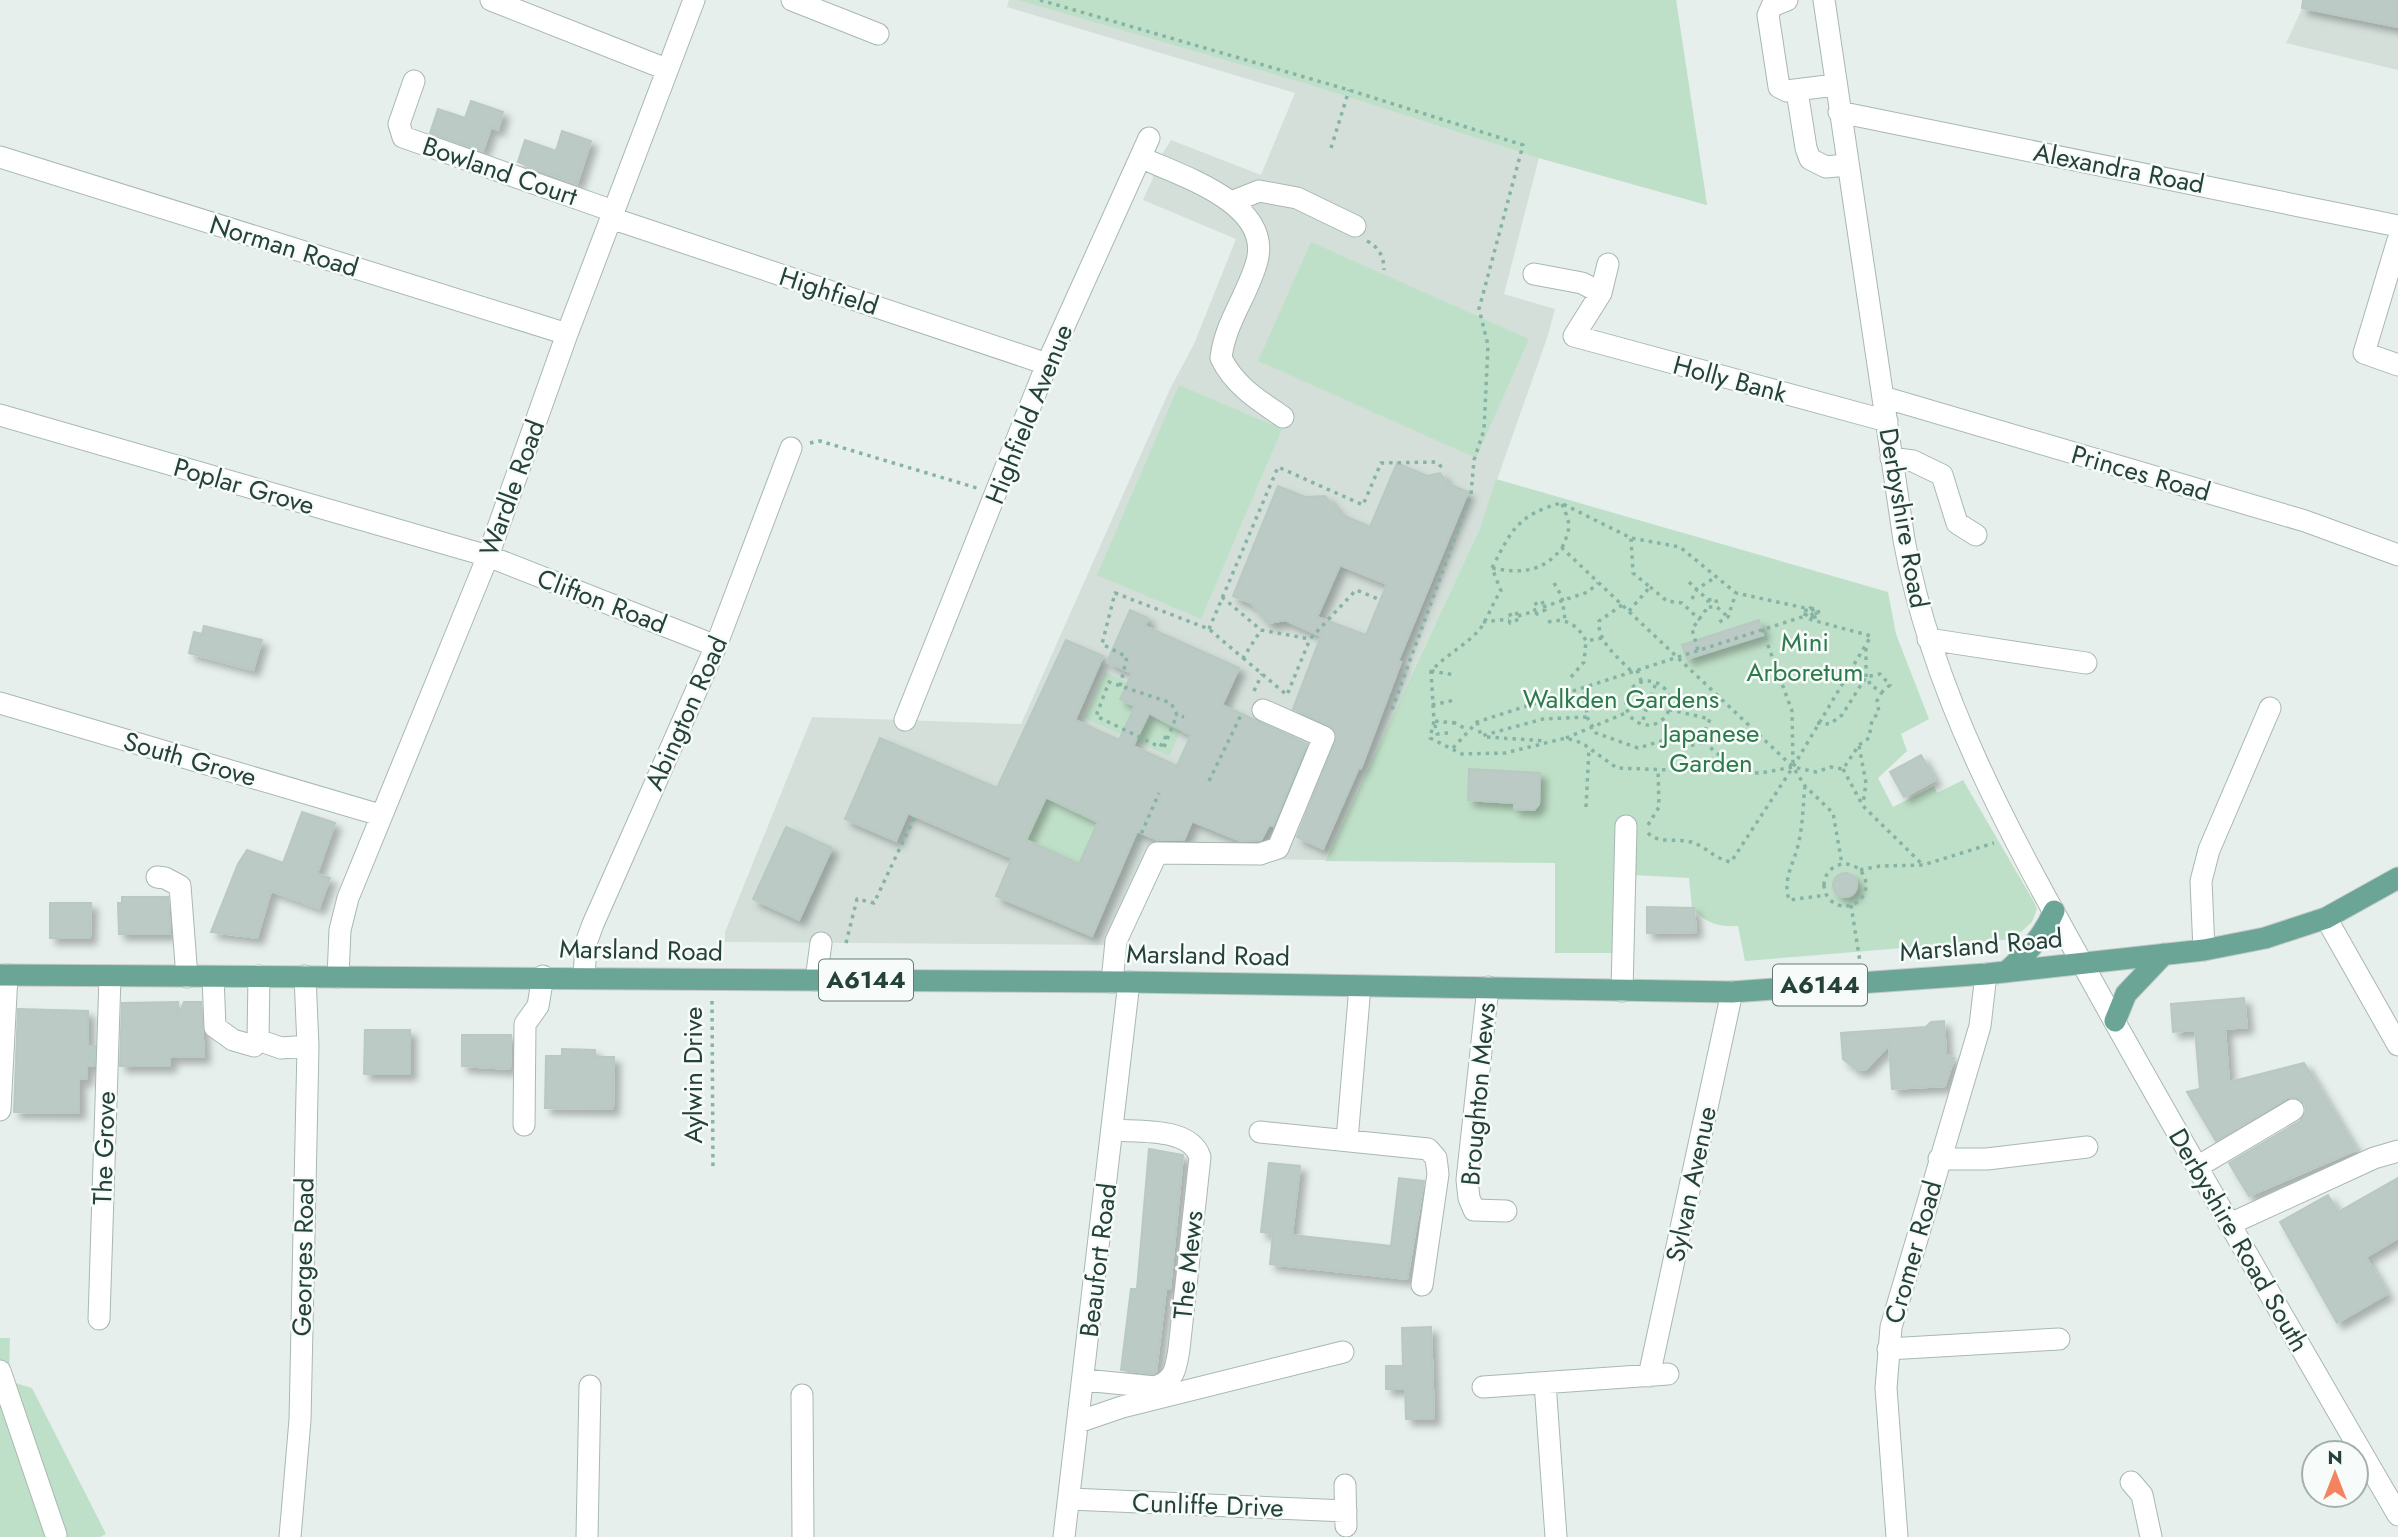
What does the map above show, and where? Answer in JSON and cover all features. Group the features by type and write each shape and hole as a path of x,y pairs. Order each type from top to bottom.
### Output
{"main road":[{"name":"Marsland Road","path":"4,975 543,976 1732,992 1996,973 2204,950 2265,938 2326,918 2398,878"},
{"path":"1996,973 2032,949 2046,930 2054,911"},
{"path":"2115,1021 2126,995 2164,954"}],"street":[{"path":"491,0 666,69"},
{"name":"Wardle Road","path":"338,977 340,930 380,815 488,556 567,334 694,0"},
{"path":"792,0 878,34"},
{"path":"1787,0 1772,6 1768,15 1779,88 1797,91 1835,85"},
{"name":"Derbyshire Road","path":"1824,0 1846,165 1912,588 1928,639 2012,838 2083,964"},
{"name":"Bowland Court","path":"414,81 399,124 403,137 612,214"},
{"path":"1797,91 1810,159 1826,167 1846,165"},
{"name":"Alexandra Road","path":"1839,111 2398,226"},
{"name":"Highfield Avenue","path":"905,720 1047,363 1146,148 1234,201"},
{"name":"Norman Road","path":"0,157 567,334"},
{"path":"1283,417 1235,380 1221,358 1223,340 1256,262 1259,248 1255,232 1234,201 1259,191 1297,198 1355,226"},
{"name":"Highfield","path":"612,214 1047,363"},
{"path":"2398,240 2364,353 2398,365"},
{"path":"1534,274 1582,284 1601,293 1608,264"},
{"name":"Holly Bank","path":"1601,293 1574,336 1886,421"},
{"name":"Princes Road","path":"1883,397 2305,521 2398,555"},
{"name":"Poplar Grove","path":"0,415 488,556"},
{"name":"Abington Road","path":"584,977 586,943 593,924 716,646 791,448"},
{"path":"1891,458 1913,461 1942,475 1957,523 1976,535"},
{"name":"Clifton Road","path":"488,556 716,646"},
{"path":"1928,639 2086,663"},
{"name":"South Grove","path":"0,703 380,815"},
{"name":"Beaufort Road","path":"1064,1537 1113,1130 1121,982 1116,941 1157,853 1193,851 1260,854 1278,848 1324,737 1253,706"},
{"path":"2204,950 2201,881 2209,849 2270,708"},
{"path":"1622,991 1626,826"},
{"path":"157,877 180,886 187,977"},
{"path":"2326,918 2398,1045"},
{"path":"816,980 821,943"},
{"name":"Derbyshire Road South","path":"2083,964 2398,1515"},
{"name":"Cromer Road","path":"1897,1537 1888,1434 1888,1349 1897,1302 1996,973"},
{"path":"0,1110 4,975"},
{"path":"213,977 215,1027 233,1040 254,1046 258,1040 259,976"},
{"name":"Georges Road","path":"290,1537 300,1420 308,1046 305,976"},
{"path":"524,1125 525,1024 538,1006 543,976"},
{"name":"The Grove","path":"99,1319 110,977"},
{"path":"1347,1140 1360,986"},
{"name":"Broughton Mews","path":"1488,987 1468,1180 1469,1198 1475,1210 1506,1211"},
{"name":"Sylvan Avenue","path":"1545,1383 1658,1375 1732,992"},
{"path":"258,1040 281,1048 308,1046"},
{"path":"2197,1167 2293,1110"},
{"name":"The Mews","path":"1084,1381 1155,1387 1166,1383 1176,1372 1179,1349 1200,1157 1196,1147 1186,1139 1113,1130"},
{"path":"1259,1132 1428,1149 1436,1158 1438,1174 1422,1285"},
{"path":"1939,1159 1987,1159 2087,1147"},
{"path":"2230,1224 2374,1157 2398,1151"},
{"path":"1888,1349 2059,1339"},
{"path":"1078,1422 1122,1407 1343,1352"},
{"path":"0,1371 56,1535"},
{"path":"1483,1387 1545,1383 1556,1537"},
{"path":"587,1537 590,1386"},
{"path":"802,1395 803,1537"},
{"path":"2131,1482 2142,1495 2151,1537"},
{"name":"Cunliffe Drive","path":"1070,1499 1346,1519 1345,1485"}],"path":[{"path":"1040,0 1349,90 1523,145 1479,309 1488,345 1484,430 1475,460 1471,494 1391,712"},
{"path":"1331,148 1349,90"},
{"path":"1355,226 1360,237 1375,245 1384,260 1384,270"},
{"path":"791,448 820,441 995,494"},
{"path":"1209,629 1278,467 1363,505 1381,463 1436,462 1444,469"},
{"path":"1492,568 1513,572 1529,571 1550,563 1569,536 1570,523 1561,503"},
{"path":"1448,733 1437,734 1432,705 1432,670 1447,654 1480,629 1501,591 1492,568 1509,536 1532,511 1561,503 1631,538 1680,547 1736,593 1805,608 1805,616"},
{"path":"1631,538 1633,573 1667,601 1682,603 1700,620"},
{"path":"1562,548 1793,766 1805,786 1833,813 1842,864"},
{"path":"1692,598 1697,589 1716,577"},
{"path":"1483,622 1509,620 1510,623 1519,620 1518,616 1535,611 1533,605 1542,601 1544,607 1588,592 1599,582"},
{"path":"1689,582 1708,600 1709,607 1692,629 1699,650"},
{"path":"1554,583 1562,600 1565,620"},
{"path":"1629,611 1650,586"},
{"path":"1120,686 1127,657 1102,644 1115,593 1209,629 1287,695 1310,639 1356,590 1381,600"},
{"path":"1716,624 1728,617 1736,593"},
{"path":"1222,597 1261,631 1310,639"},
{"path":"1708,600 1716,599 1717,607 1728,617"},
{"path":"1622,605 1599,621 1602,638 1642,682"},
{"path":"1709,607 1717,607"},
{"path":"1453,748 1477,722 1805,616 1811,610 1814,610 1815,614 1812,617 1815,617 1817,614 1815,609 1810,608 1806,612 1807,608 1814,607 1818,609 1819,616 1812,618 1810,616 1814,613 1811,612"},
{"path":"1658,769 1658,812 1648,827 1652,837 1690,842 1702,846 1716,859 1731,862 1793,766 1871,636 1805,616"},
{"path":"1548,622 1565,620 1575,626 1586,641 1584,662 1571,677"},
{"path":"1762,629 1792,711 1793,766"},
{"path":"1243,658 1261,631"},
{"path":"1586,641 1602,638"},
{"path":"1866,643 1867,677 1870,685 1882,692"},
{"path":"1432,670 1455,675"},
{"path":"1209,781 1253,706 1262,674"},
{"path":"1817,723 1830,724 1842,715 1867,677 1880,674 1890,685 1877,701 1879,712 1872,720 1869,737 1859,745 1843,769"},
{"path":"1177,715 1160,747 1096,716 1109,682 1171,703 1177,715 1184,717"},
{"path":"1642,682 1656,683 1668,695 1669,711 1657,723 1641,724 1628,712 1628,696 1631,689 1642,682"},
{"path":"1654,706 1651,697 1656,683"},
{"path":"1582,688 1586,698 1587,717 1596,733 1638,748 1672,738 1682,745 1695,746 1704,743"},
{"path":"1628,696 1641,701 1646,709"},
{"path":"1641,701 1651,697"},
{"path":"1432,705 1455,700"},
{"path":"1646,709 1654,706 1710,719 1703,735 1704,743 1719,755 1725,772"},
{"path":"1641,724 1646,709"},
{"path":"1434,721 1430,738 1462,754 1505,753 1566,738 1628,712"},
{"path":"1481,736 1543,719 1587,717"},
{"path":"1434,721 1455,723 1468,731"},
{"path":"1477,722 1481,736"},
{"path":"1164,747 1166,736"},
{"path":"1481,736 1551,741"},
{"path":"1566,738 1589,748 1617,768 1761,773 1793,766 1816,772 1831,767 1843,769"},
{"path":"1859,745 1866,783 1863,806"},
{"path":"1586,807 1589,748"},
{"path":"1843,769 1863,806 1923,865"},
{"path":"1805,786 1799,844 1788,867 1786,890 1789,900 1827,895"},
{"path":"846,943 857,899 874,903 915,816"},
{"path":"1842,864 1860,870 1880,866 1923,865 2012,838"},
{"path":"1842,864 1826,876 1827,895 1837,904 1851,905 1857,902 1865,890 1860,870"},
{"path":"1851,905 1863,982"},
{"name":"Aylwin Drive","path":"712,979 713,1171"}],"shaded area":[{"path":"1009,0 1676,0 1707,205 1539,158 1504,294 1555,309 1547,338 1480,528 1325,860 1166,858 1126,945 725,942 725,932 812,717 1021,724 1170,389 1194,344 1236,239 1143,200 1153,178 1152,170 1171,140 1261,175 1295,93 1007,7"},
{"path":"2306,0 2398,0 2398,70 2286,43"}],"green space":[{"path":"1018,0 1676,0 1707,205 1539,158 1308,84"},
{"path":"1311,242 1529,339 1476,458 1258,361"},
{"path":"1179,385 1282,429 1201,619 1097,575"},
{"name":"Walkden Gardens","path":"1496,479 1888,592 1896,634 1929,719 1901,734 1907,751 1878,778 1893,807 1934,786 1937,793 1963,780 2034,902 2037,909 2032,922 2013,939 1745,961 1738,926 1712,923 1692,908 1689,878 1632,875 1629,953 1555,953 1555,863 1325,861 1480,528"},
{"path":"1105,672 1190,711 1169,756 1084,718"},
{"path":"1046,797 1098,822 1079,864 1022,850"},
{"path":"0,1338 10,1338 9,1381 32,1388 106,1534 100,1537 0,1537"}],"building":[{"path":"2303,0 2398,0 2398,27 2302,8"},
{"path":"471,101 503,112 498,130 491,127 483,151 430,133 438,109 465,118"},
{"path":"562,131 591,141 577,184 518,162 525,140 556,151"},
{"path":"1397,463 1427,476 1440,473 1448,484 1468,492 1398,661 1401,662 1361,768 1359,767 1323,849 1297,837 1337,735 1329,725 1293,709 1321,636 1285,620 1269,623 1251,603 1233,596 1278,486 1305,497 1325,496 1340,514 1370,527","holes":["1340,565 1387,584 1366,635 1317,617"]},
{"path":"1130,610 1148,618 1145,626 1239,668 1222,705 1307,744 1273,826 1269,825 1261,840 1241,841 1192,821 1184,840 1158,840 1137,831 1092,936 996,896 1012,858 908,813 896,841 845,819 880,738 997,788 1066,640 1103,656 1075,720 1119,740 1135,706 1120,699 1132,673 1107,662","holes":["1149,713 1191,735 1177,766 1133,746","1046,797 1098,822 1079,864 1026,840"]},
{"path":"1759,620 1763,635 1687,659 1682,645"},
{"path":"204,626 262,640 253,670 189,653 194,632 202,634"},
{"path":"1921,755 1935,780 1904,797 1890,772"},
{"path":"1469,769 1540,773 1539,804 1534,810 1514,809 1514,803 1468,800"},
{"path":"302,812 335,823 317,874 330,878 319,908 271,891 257,938 211,932 238,864 247,850 283,863"},
{"path":"786,827 832,848 799,920 753,899"},
{"path":"1845,873 1856,880 1857,885 1850,896 1845,897 1834,890 1833,885 1840,874"},
{"path":"122,897 168,897 170,934 119,934 118,903 122,903"},
{"path":"50,903 91,903 90,938 50,938"},
{"path":"1647,907 1694,908 1696,932 1647,933"},
{"path":"2244,998 2247,1027 2225,1029 2229,1082 2304,1063 2356,1150 2249,1196 2229,1163 2300,1121 2306,1111 2305,1104 2299,1098 2287,1098 2216,1141 2187,1092 2200,1089 2195,1030 2173,1032 2171,1004"},
{"path":"178,1002 178,1018 184,1002 201,1002 204,1057 170,1057 170,1066 120,1066 122,1003"},
{"path":"18,1009 88,1011 88,1046 95,1046 94,1066 87,1066 87,1079 79,1079 79,1113 14,1112"},
{"path":"1944,1021 1946,1055 1954,1058 1945,1086 1892,1089 1889,1045 1866,1069 1857,1070 1843,1059 1841,1033 1926,1027 1931,1022"},
{"path":"365,1030 410,1030 410,1074 364,1074"},
{"path":"462,1035 511,1035 510,1069 462,1066"},
{"path":"562,1049 595,1050 595,1057 614,1057 613,1109 545,1108 546,1056 562,1056"},
{"path":"1149,1149 1183,1155 1170,1289 1166,1289 1156,1372 1153,1374 1121,1370 1131,1289 1137,1289"},
{"path":"1269,1163 1300,1166 1292,1235 1391,1246 1399,1178 1424,1181 1407,1279 1270,1264 1273,1234 1261,1232"},
{"path":"2398,1178 2398,1238 2366,1257 2387,1294 2337,1323 2280,1222 2328,1195 2338,1212"},
{"path":"1431,1327 1434,1419 1406,1419 1405,1389 1386,1389 1386,1366 1403,1366 1402,1328"}],"park label":[{"name":"Mini Arboretum","path":"1805,657"},
{"name":"Japanese Garden","path":"1711,748"}]}
